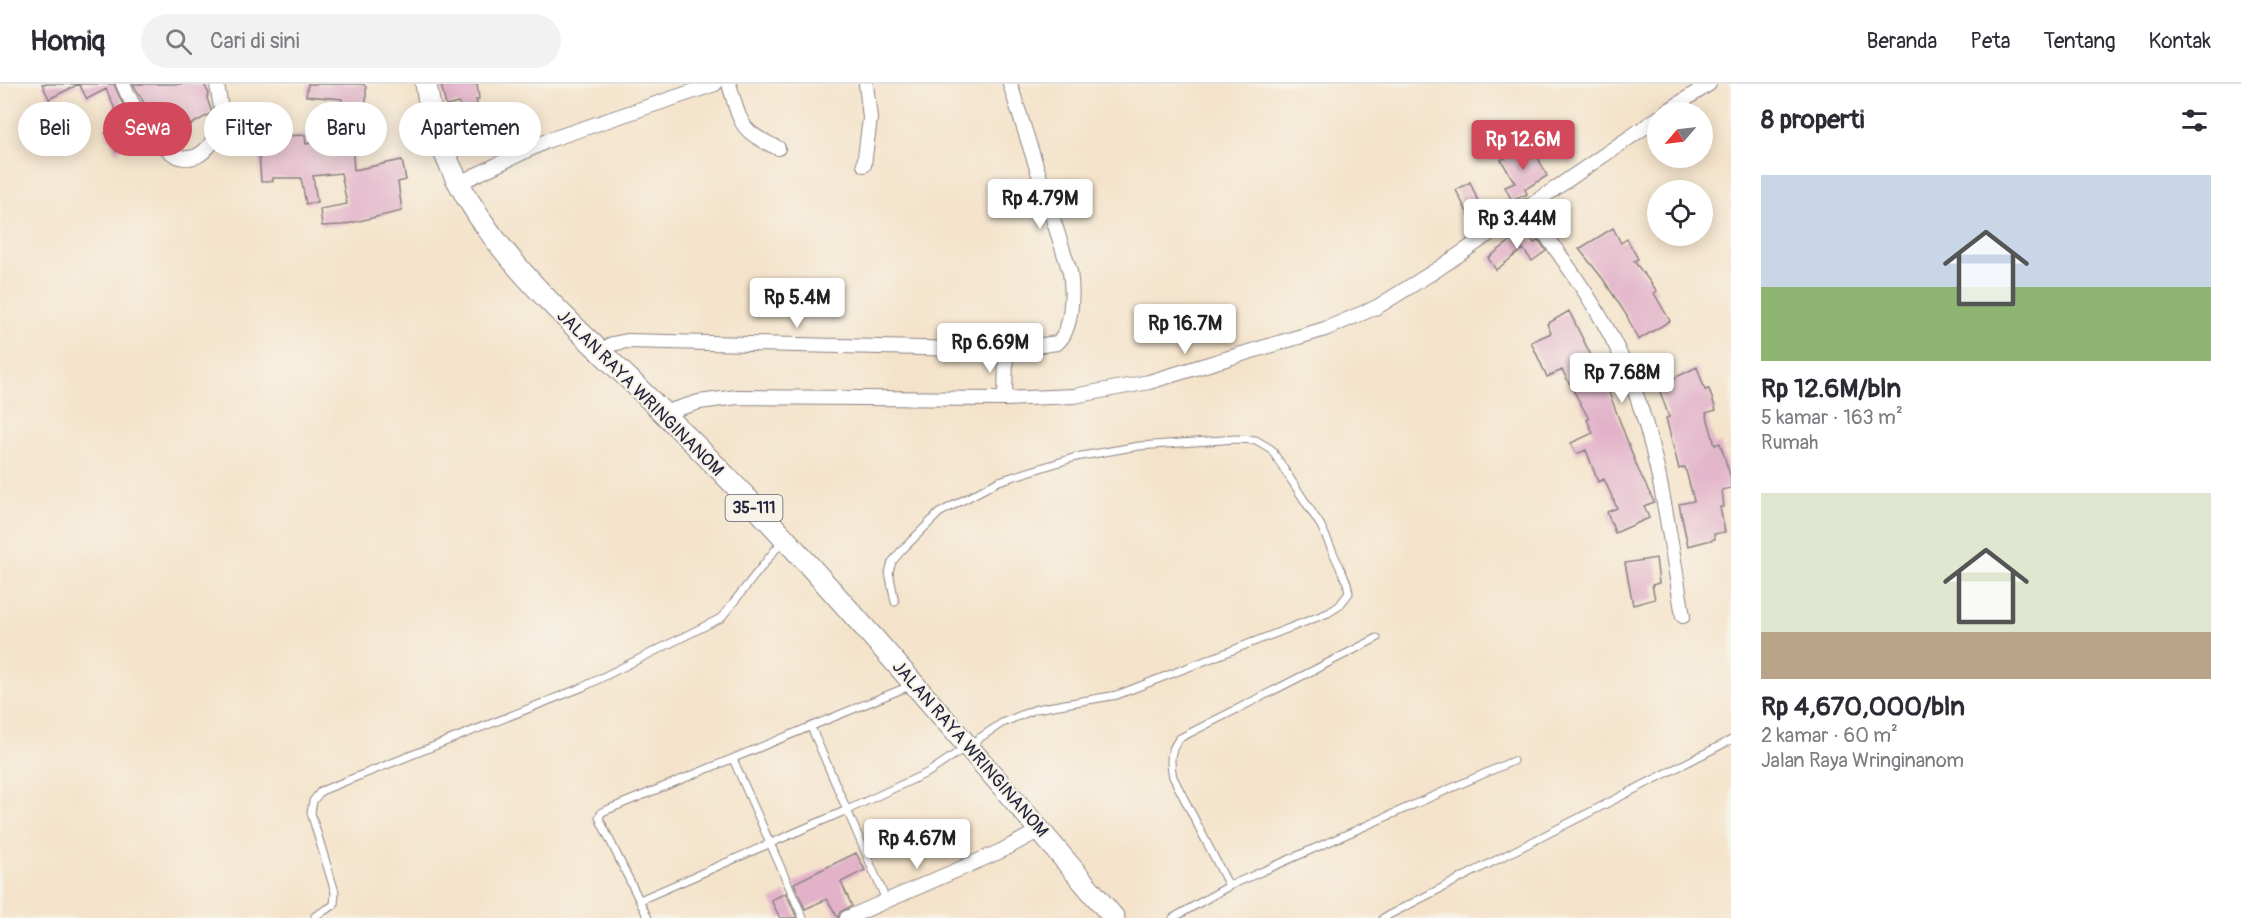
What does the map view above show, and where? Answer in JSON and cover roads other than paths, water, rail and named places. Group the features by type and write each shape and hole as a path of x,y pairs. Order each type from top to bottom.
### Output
{"main road":[{"name":"JALAN RAYA WRINGINANOM","path":"426,84 430,115 438,141 457,184 538,292 663,413 784,538 969,746 1114,918"}],"street":[{"path":"123,84 134,107 157,137 180,158 191,158 205,152 216,136 221,115 217,84"},
{"path":"457,184 549,140 715,84"},
{"path":"729,84 746,131 754,138 778,148"},
{"path":"864,165 870,118 866,84"},
{"path":"601,352 612,344 627,341 1006,350 1051,345 1063,339 1071,292 1070,272 1010,84"},
{"path":"1681,102 1709,84"},
{"path":"663,413 699,402 737,398 1005,399 1074,396 1121,389 1325,329 1377,307 1409,288 1647,125"},
{"path":"1526,206 1617,347 1636,394 1659,477 1683,616"},
{"path":"1005,399 1006,350"},
{"path":"846,918 868,914 886,900 1001,851 1040,830"}],"lane":[{"path":"640,900 929,772 1002,723 1036,709 1117,695 1328,613 1346,600 1349,593 1347,583 1322,526 1271,449 1256,440 1139,446 1076,457 999,481 939,513 892,562 889,572 895,602"},
{"path":"315,916 333,905 335,892 311,813 313,801 321,791 583,687 721,618 784,538"},
{"path":"1229,886 1173,777 1170,765 1174,745 1180,738 1377,638"},
{"path":"648,918 600,822 599,817 602,812 892,696 915,684"},
{"path":"811,727 886,900"},
{"path":"1383,918 1731,740"},
{"path":"733,759 803,918"},
{"path":"1173,918 1229,886 1513,761"}]}
